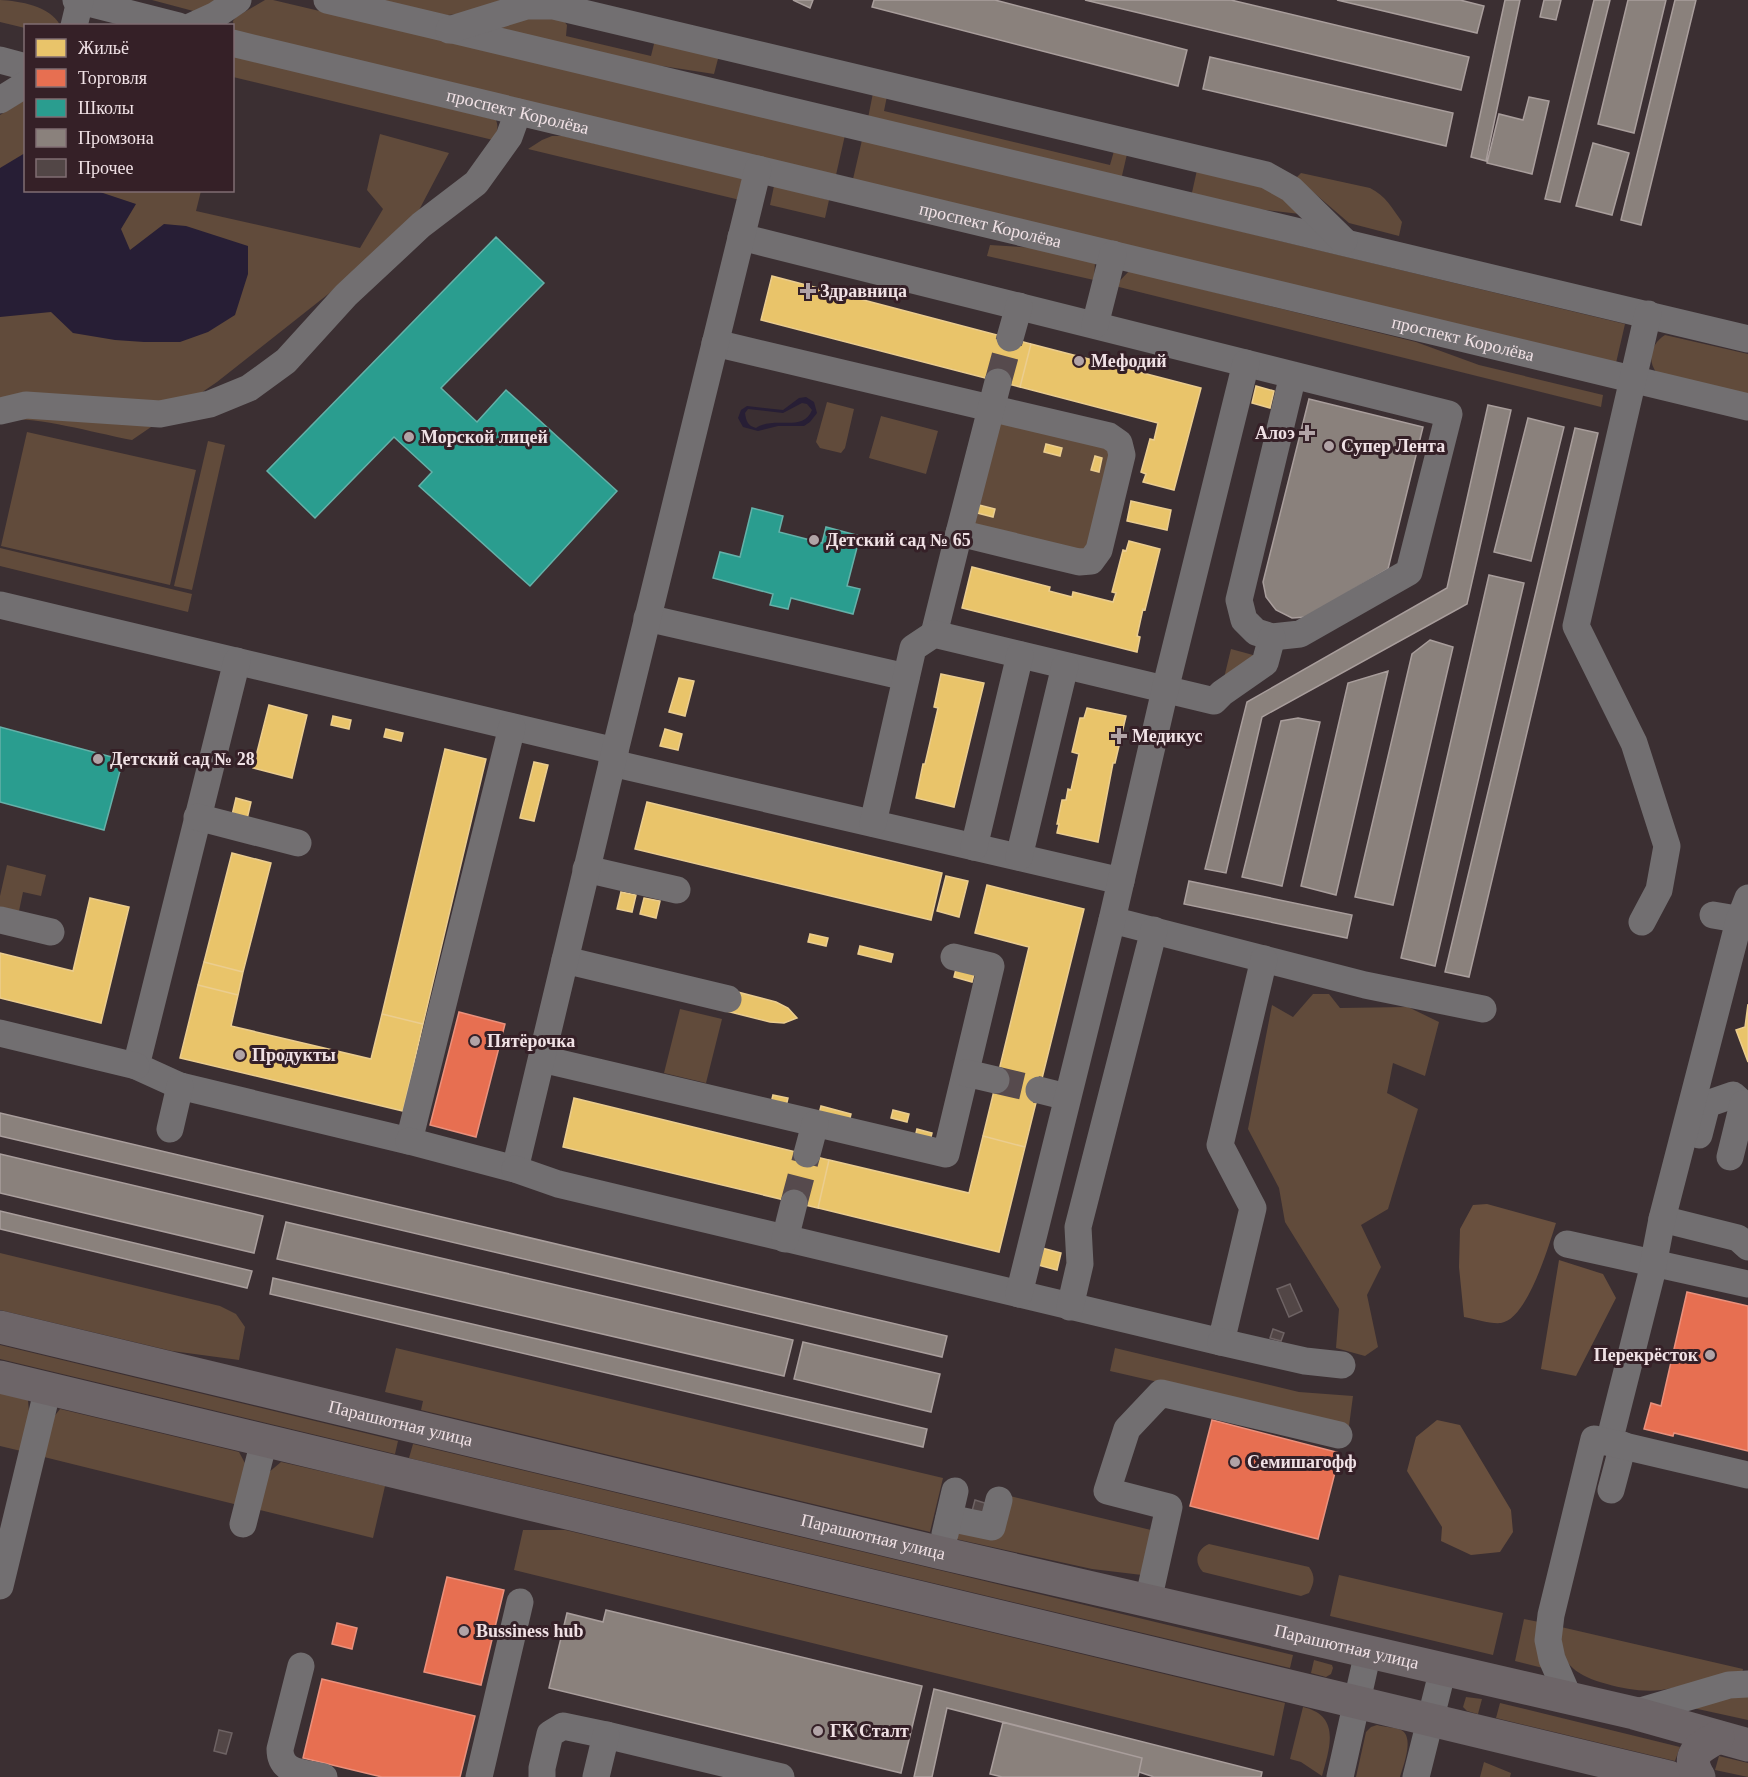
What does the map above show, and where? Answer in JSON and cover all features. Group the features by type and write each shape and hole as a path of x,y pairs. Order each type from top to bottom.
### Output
{"main road":[{"name":"Парашютная улица","path":"0,1327 941,1553 1634,1713 1733,1741"},
{"path":"0,1377 1669,1777"},
{"path":"1699,1777 1693,1766 1693,1758 1697,1750 1733,1741"}],"street":[{"path":"74,24 78,0 171,24"},
{"path":"196,24 216,15 237,0"},
{"path":"327,0 1748,339"},
{"path":"448,30 526,6 554,6 1266,175 1291,189 1344,241"},
{"name":"проспект Королёва","path":"234,43 1748,407"},
{"path":"0,60 24,66"},
{"path":"0,100 24,85"},
{"path":"0,411 26,405 160,414 210,404 249,388 286,361 346,295 421,225 476,183 509,137 518,112"},
{"path":"515,1169 613,757 758,169"},
{"path":"741,237 1019,306 1449,414 1409,572 1299,634 1272,638 1256,632 1244,620 1239,600 1293,375"},
{"path":"1095,325 1113,254"},
{"path":"1010,338 1019,306"},
{"path":"1642,922 1659,890 1667,846 1634,744 1576,626 1648,314"},
{"path":"715,343 1109,436 1119,443 1122,455 1099,550 1091,561 1079,562 959,533"},
{"path":"1019,1294 1246,363"},
{"path":"873,824 913,648 934,634 998,382"},
{"path":"0,605 512,728 613,757 873,824 1121,881"},
{"path":"647,618 906,677"},
{"path":"934,634 1214,701 1265,663 1272,638"},
{"path":"974,847 1020,655"},
{"path":"136,1066 237,661"},
{"path":"1018,858 1065,666"},
{"path":"409,1141 512,728"},
{"path":"197,817 298,843"},
{"path":"586,869 677,890"},
{"path":"1670,1221 1741,909"},
{"path":"0,920 51,932"},
{"path":"1112,920 1365,985 1483,1009"},
{"path":"1070,1307 1080,1264 1078,1227 1154,930"},
{"path":"542,1059 946,1154 991,966 954,957"},
{"path":"1221,1342 1252,1209 1220,1145 1264,959"},
{"path":"565,960 728,999"},
{"path":"0,1033 136,1066 180,1086 409,1141 515,1169 558,1184 1221,1342 1305,1361 1342,1365"},
{"path":"966,1073 996,1080"},
{"path":"170,1129 180,1086"},
{"path":"1039,1090 1067,1097"},
{"path":"1569,1698 1552,1659 1548,1640 1551,1615 1609,1442 1653,1264 1670,1221 1707,1104 1733,1095 1746,1106 1730,1157"},
{"path":"807,1154 815,1124"},
{"path":"785,1239 795,1203"},
{"path":"1670,1221 1738,1238 1748,1247"},
{"path":"1567,1244 1748,1284"},
{"path":"0,1586 48,1388"},
{"path":"1148,1601 1169,1506 1107,1491 1127,1429 1161,1394 1339,1435"},
{"path":"243,1524 264,1441"},
{"path":"1609,1442 1748,1475"},
{"path":"1609,1442 1611,1490"},
{"path":"941,1553 955,1491"},
{"path":"949,1518 992,1527 999,1500"},
{"path":"479,1777 520,1602"},
{"path":"1340,1777 1368,1652"},
{"path":"301,1666 280,1749 280,1758 284,1765 291,1769 324,1777"},
{"path":"1416,1777 1443,1669"},
{"path":"1634,1713 1729,1685 1748,1684"},
{"path":"542,1777 550,1734 555,1728 569,1726 781,1777"},
{"path":"596,1777 606,1735"}],"shaded area":[{"path":"0,0 25,3 42,9 59,24 24,24 24,28 0,22"},
{"path":"152,0 223,0 197,12"},
{"path":"265,0 273,0 845,135 836,175 238,32 234,29 233,21"},
{"path":"374,0 506,0 470,11 439,15"},
{"path":"536,14 560,16 567,25 566,36 651,56 655,40 719,55 714,74 649,64 495,30"},
{"path":"234,55 496,120 496,133 493,140 234,77"},
{"path":"873,93 887,96 884,111 1110,165 1114,151 1127,154 1121,180 868,118"},
{"path":"24,101 24,192 201,192 196,211 360,248 383,209 367,190 380,134 449,153 408,231 217,382 132,440 46,422 0,420 0,115"},
{"path":"552,136 563,136 744,179 740,200 528,149"},
{"path":"862,140 1625,324 1616,363 853,179"},
{"path":"24,154 24,192 100,192 136,204 121,229 130,250 164,224 186,226 248,246 248,274 235,315 208,332 180,342 115,340 73,333 51,312 0,317 0,168"},
{"path":"1197,170 1271,189 1300,214 1233,206 1191,197"},
{"path":"1301,173 1376,191 1402,222 1399,236 1349,223 1298,179"},
{"path":"774,186 829,200 825,218 770,205"},
{"path":"990,245 1037,248 1095,262 1094,280 987,256"},
{"path":"1129,271 1416,342 1479,365 1603,395 1601,407 1115,286"},
{"path":"1665,335 1748,354 1748,395 1657,373 1652,363 1652,352 1660,338"},
{"path":"806,397 814,402 817,413 804,426 778,426 758,431 743,427 738,418 741,410 747,406 783,410 799,398","holes":["802,403 807,404 812,410 802,421 763,424 756,428 749,424 745,416 748,409 783,413"]},
{"path":"827,402 854,409 845,448 841,453 820,448 816,442"},
{"path":"881,416 938,431 926,474 869,458"},
{"path":"999,419 1112,446 1088,552 971,529"},
{"path":"27,432 196,470 170,585 1,546"},
{"path":"208,441 225,445 192,590 174,586"},
{"path":"0,548 192,594 188,612 0,566"},
{"path":"1231,649 1264,658 1223,682"},
{"path":"7,865 46,875 41,896 23,892 19,911 0,907 0,896"},
{"path":"1313,994 1329,994 1340,1008 1408,1007 1439,1022 1425,1076 1393,1063 1387,1093 1418,1109 1388,1209 1361,1225 1381,1267 1367,1295 1378,1347 1365,1356 1336,1348 1339,1309 1285,1222 1279,1188 1248,1129 1272,1005 1293,1017"},
{"path":"680,1009 722,1019 706,1083 664,1073"},
{"path":"1487,1204 1556,1223 1528,1296 1511,1319 1501,1323 1464,1317 1459,1267 1460,1229 1473,1205"},
{"path":"0,1253 220,1306 236,1314 245,1327 239,1360 172,1351 0,1310"},
{"path":"1559,1260 1603,1274 1616,1298 1576,1376 1541,1369"},
{"path":"0,1345 398,1441 395,1454 0,1359"},
{"path":"396,1348 943,1478 930,1532 421,1410 423,1401 385,1392"},
{"path":"1115,1348 1299,1392 1353,1396 1349,1426 1110,1371"},
{"path":"0,1393 28,1400 29,1412 21,1451 0,1446"},
{"path":"60,1409 239,1452 247,1467 238,1505 44,1457 53,1418"},
{"path":"1437,1420 1460,1425 1511,1510 1513,1532 1500,1552 1471,1555 1441,1541 1442,1527 1407,1471 1416,1437"},
{"path":"413,1444 1293,1655 1290,1668 409,1458"},
{"path":"281,1462 385,1486 373,1538 260,1510 268,1473"},
{"path":"1006,1495 1151,1530 1142,1575 1092,1569 956,1539 958,1530"},
{"path":"523,1530 565,1530 1285,1703 1274,1756 514,1570"},
{"path":"1209,1544 1309,1567 1313,1577 1311,1589 1309,1593 1301,1596 1203,1572 1197,1560 1199,1552"},
{"path":"1339,1575 1503,1613 1493,1655 1330,1616"},
{"path":"1524,1619 1539,1622 1543,1668 1515,1661"},
{"path":"1561,1627 1743,1669 1742,1673 1661,1690 1620,1687 1586,1676 1570,1666 1562,1650"},
{"path":"1314,1660 1332,1665 1331,1674 1326,1677 1311,1673"},
{"path":"1748,1695 1748,1720 1693,1708 1695,1703"},
{"path":"1466,1697 1482,1699 1478,1714 1467,1711 1463,1707"},
{"path":"1500,1703 1680,1747 1675,1761 1496,1718"},
{"path":"1303,1707 1315,1711 1328,1726 1329,1745 1322,1776 1301,1762 1290,1759"},
{"path":"1377,1725 1398,1729 1405,1734 1408,1745 1400,1777 1356,1777 1366,1732"},
{"path":"1719,1756 1748,1763 1748,1777 1715,1770"},
{"path":"1484,1762 1511,1773 1510,1777 1480,1777"}],"building: Жильё":[{"path":"772,276 1031,344 1020,387 761,320"},
{"path":"1031,344 1201,388 1174,490 1143,482 1146,474 1141,472 1150,439 1154,440 1158,423 1020,387"},
{"path":"1256,386 1274,391 1270,408 1252,403"},
{"path":"1046,444 1062,448 1060,456 1044,452"},
{"path":"1095,456 1102,458 1099,472 1091,470"},
{"path":"1131,501 1171,510 1167,530 1127,521"},
{"path":"979,505 995,509 993,517 977,513"},
{"path":"1129,541 1160,549 1145,610 1143,609 1137,636 1140,637 1137,652 962,608 972,567 1050,587 1049,591 1072,597 1073,592 1113,602 1116,593 1112,592 1123,550 1126,551"},
{"path":"941,674 984,683 954,807 916,798 938,708 934,707"},
{"path":"679,678 694,681 685,716 669,712"},
{"path":"269,705 307,715 292,778 253,768"},
{"path":"1087,708 1126,716 1115,763 1113,763 1098,842 1057,833 1062,800 1066,800 1068,789 1071,790 1079,754 1072,752 1080,718 1084,718"},
{"path":"333,716 351,720 349,729 331,725"},
{"path":"386,729 403,733 401,741 384,737"},
{"path":"665,729 682,734 678,750 660,746"},
{"path":"445,749 486,759 423,1024 382,1014"},
{"path":"534,762 548,765 534,821 520,818"},
{"path":"236,798 251,802 247,819 232,815"},
{"path":"647,802 942,873 931,920 635,849"},
{"path":"232,853 271,863 243,972 204,962"},
{"path":"946,876 968,881 959,917 937,911"},
{"path":"987,885 1084,909 1025,1147 983,1136 1029,947 975,933"},
{"path":"621,892 636,895 632,912 617,909"},
{"path":"90,898 129,907 101,1023 0,998 0,953 73,971"},
{"path":"644,898 660,901 656,918 640,914"},
{"path":"810,934 828,938 826,946 808,942"},
{"path":"860,946 893,954 891,962 858,954"},
{"path":"204,962 243,972 238,995 198,985"},
{"path":"956,969 974,974 972,982 954,977"},
{"path":"198,985 238,995 231,1026 371,1059 382,1014 423,1024 403,1111 180,1058"},
{"path":"730,990 776,1002 788,1008 797,1018 784,1023 770,1022 726,1011"},
{"path":"1748,1004 1748,1062 1736,1030 1745,1027"},
{"path":"773,1095 788,1098 786,1106 771,1103"},
{"path":"574,1098 829,1160 818,1208 563,1147"},
{"path":"821,1106 851,1114 849,1122 819,1114"},
{"path":"893,1110 909,1114 907,1122 891,1118"},
{"path":"917,1129 932,1133 930,1141 915,1137"},
{"path":"983,1136 1025,1147 999,1252 818,1208 829,1160 969,1193"},
{"path":"1042,1248 1061,1253 1057,1270 1038,1265"}],"building: Торговля":[{"path":"459,1012 505,1024 476,1137 430,1125"},
{"name":"Перекрёсток","path":"1687,1292 1748,1306 1748,1451 1674,1433 1673,1436 1644,1429 1651,1403 1661,1406"},
{"path":"1212,1420 1340,1453 1318,1539 1190,1506"},
{"name":"Bussiness hub","path":"447,1577 504,1590 481,1685 424,1672"},
{"path":"337,1623 357,1628 352,1649 332,1644"},
{"path":"322,1679 475,1716 460,1777 382,1777 303,1758"}],"building: Школы":[{"path":"496,237 544,283 441,388 477,422 506,390 617,491 530,586 419,486 432,472 394,437 315,518 267,471"},
{"path":"752,508 783,516 779,532 822,543 826,527 860,536 847,586 860,589 853,614 791,598 788,609 770,605 773,594 713,578 720,552 740,557"},
{"path":"0,727 123,760 104,830 0,802"}],"building: Промзона":[{"path":"793,0 813,0 810,8"},
{"path":"874,0 995,0 1187,50 1178,86 872,7"},
{"path":"1085,0 1231,0 1469,57 1461,90"},
{"path":"1337,0 1460,0 1484,6 1477,33"},
{"path":"1505,0 1520,0 1486,161 1471,157"},
{"path":"1544,0 1561,0 1556,20 1540,17"},
{"path":"1594,0 1610,0 1560,202 1545,199"},
{"path":"1628,0 1666,0 1634,133 1598,124"},
{"path":"1675,0 1696,0 1641,225 1621,220"},
{"path":"1210,57 1453,113 1446,146 1203,89"},
{"path":"1529,97 1549,101 1532,174 1487,163 1499,114 1523,120"},
{"path":"1593,143 1629,153 1612,215 1576,206"},
{"path":"1309,399 1423,427 1388,569 1307,617 1292,618 1276,610 1266,597 1263,582"},
{"path":"1488,405 1511,410 1467,604 1262,717 1226,873 1205,869 1247,702 1447,588"},
{"path":"1528,418 1564,427 1531,561 1494,552"},
{"path":"1575,428 1598,433 1469,977 1445,972"},
{"path":"1489,575 1524,583 1435,966 1401,958"},
{"path":"1430,640 1453,647 1393,905 1355,897 1412,654"},
{"path":"1388,671 1336,895 1301,886 1348,683"},
{"path":"1298,718 1320,722 1282,886 1242,877 1281,721"},
{"path":"1189,881 1352,915 1347,938 1184,904"},
{"path":"0,1113 947,1336 942,1357 0,1136"},
{"path":"0,1154 263,1216 254,1253 0,1193"},
{"path":"0,1211 252,1271 247,1288 0,1229"},
{"path":"286,1222 793,1340 784,1376 277,1259"},
{"path":"273,1278 927,1429 923,1447 270,1294"},
{"path":"803,1342 940,1374 931,1412 794,1379"},
{"name":"ГК Сталт","path":"606,1610 922,1686 901,1773 549,1688 567,1613 603,1622"},
{"path":"934,1689 1262,1772 1261,1777 1154,1777 1139,1772 1142,1758 947,1708 932,1777 914,1777"},
{"path":"1003,1722 1142,1758 1138,1777 1002,1777 990,1774"}],"building: Прочее":[{"path":"1290,1284 1302,1311 1289,1317 1277,1289"},
{"path":"1273,1329 1284,1333 1281,1341 1270,1338"},
{"path":"975,1500 988,1504 984,1519 971,1515"},
{"path":"219,1730 232,1733 226,1754 214,1751"}],"tunnel":[{"path":"998,382 1010,338"},
{"path":"996,1080 1039,1090"},
{"path":"794,1203 807,1154"}],"place":[{"name":"Здравница","path":"808,291"},
{"name":"Мефодий","path":"1079,361"},
{"name":"Алоэ","path":"1307,433"},
{"name":"Морской лицей","path":"409,437"},
{"name":"Супер Лента","path":"1329,446"},
{"name":"Детский сад № 65","path":"814,540"},
{"name":"Медикус","path":"1119,736"},
{"name":"Детский сад № 28","path":"98,759"},
{"name":"Пятёрочка","path":"475,1041"},
{"name":"Продукты","path":"240,1055"},
{"name":"Перекрёсток","path":"1710,1355"},
{"name":"Семишагофф","path":"1235,1462"},
{"name":"Bussiness hub","path":"464,1631"},
{"name":"ГК Сталт","path":"818,1731"}]}
